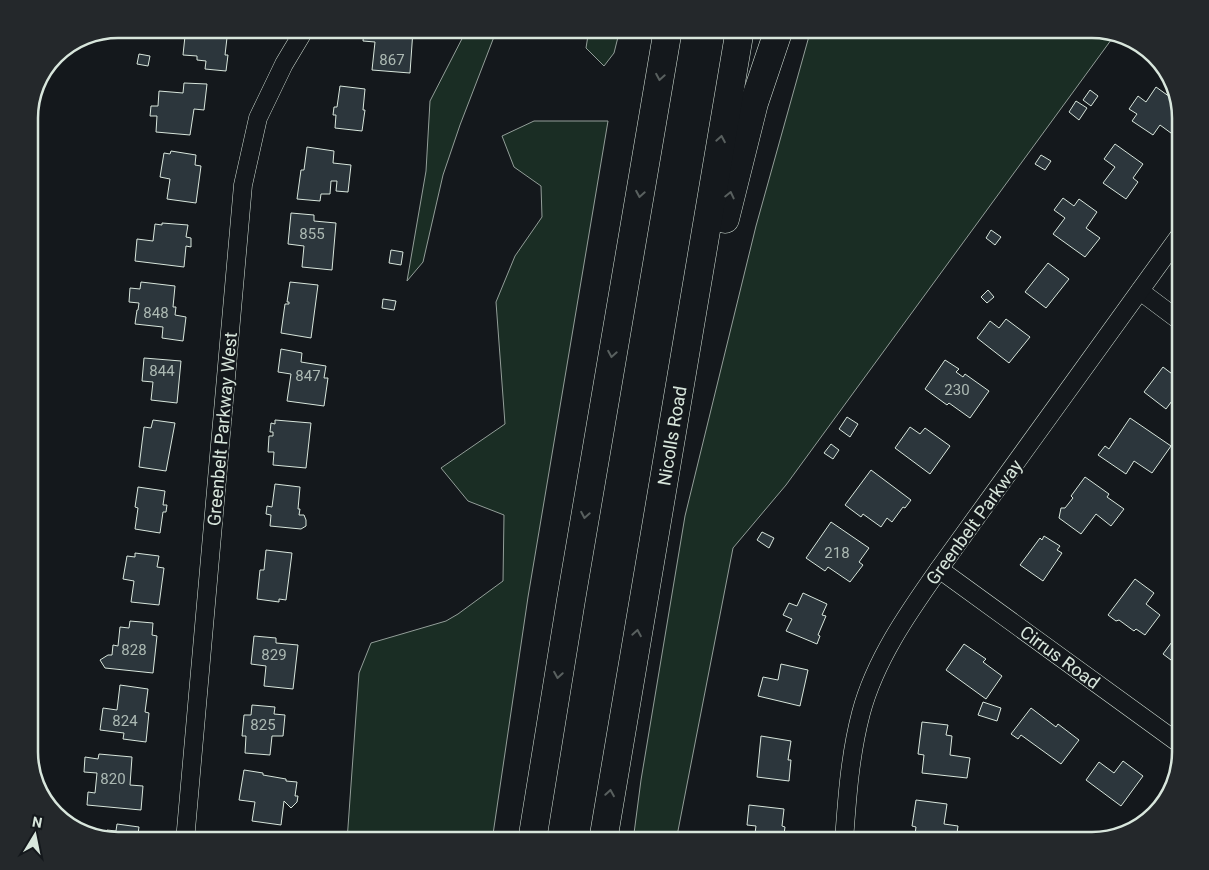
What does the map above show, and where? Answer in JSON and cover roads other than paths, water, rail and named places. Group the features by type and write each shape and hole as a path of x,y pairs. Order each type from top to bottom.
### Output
{"highway":[{"path":"533,832 570,600 667,37"},
{"name":"Nicolls Road","path":"604,832 739,37"},
{"path":"666,463 700,356 725,218 739,156 754,103 776,37"}],"street":[{"name":"Greenbelt Parkway West","path":"186,832 243,185 258,118 284,64 301,37"},
{"name":"Greenbelt Parkway","path":"845,832 849,772 861,712 877,668 908,613 1172,247"},
{"path":"1140,291 1172,314"},
{"name":"Cirrus Road","path":"939,569 1172,738"}]}
